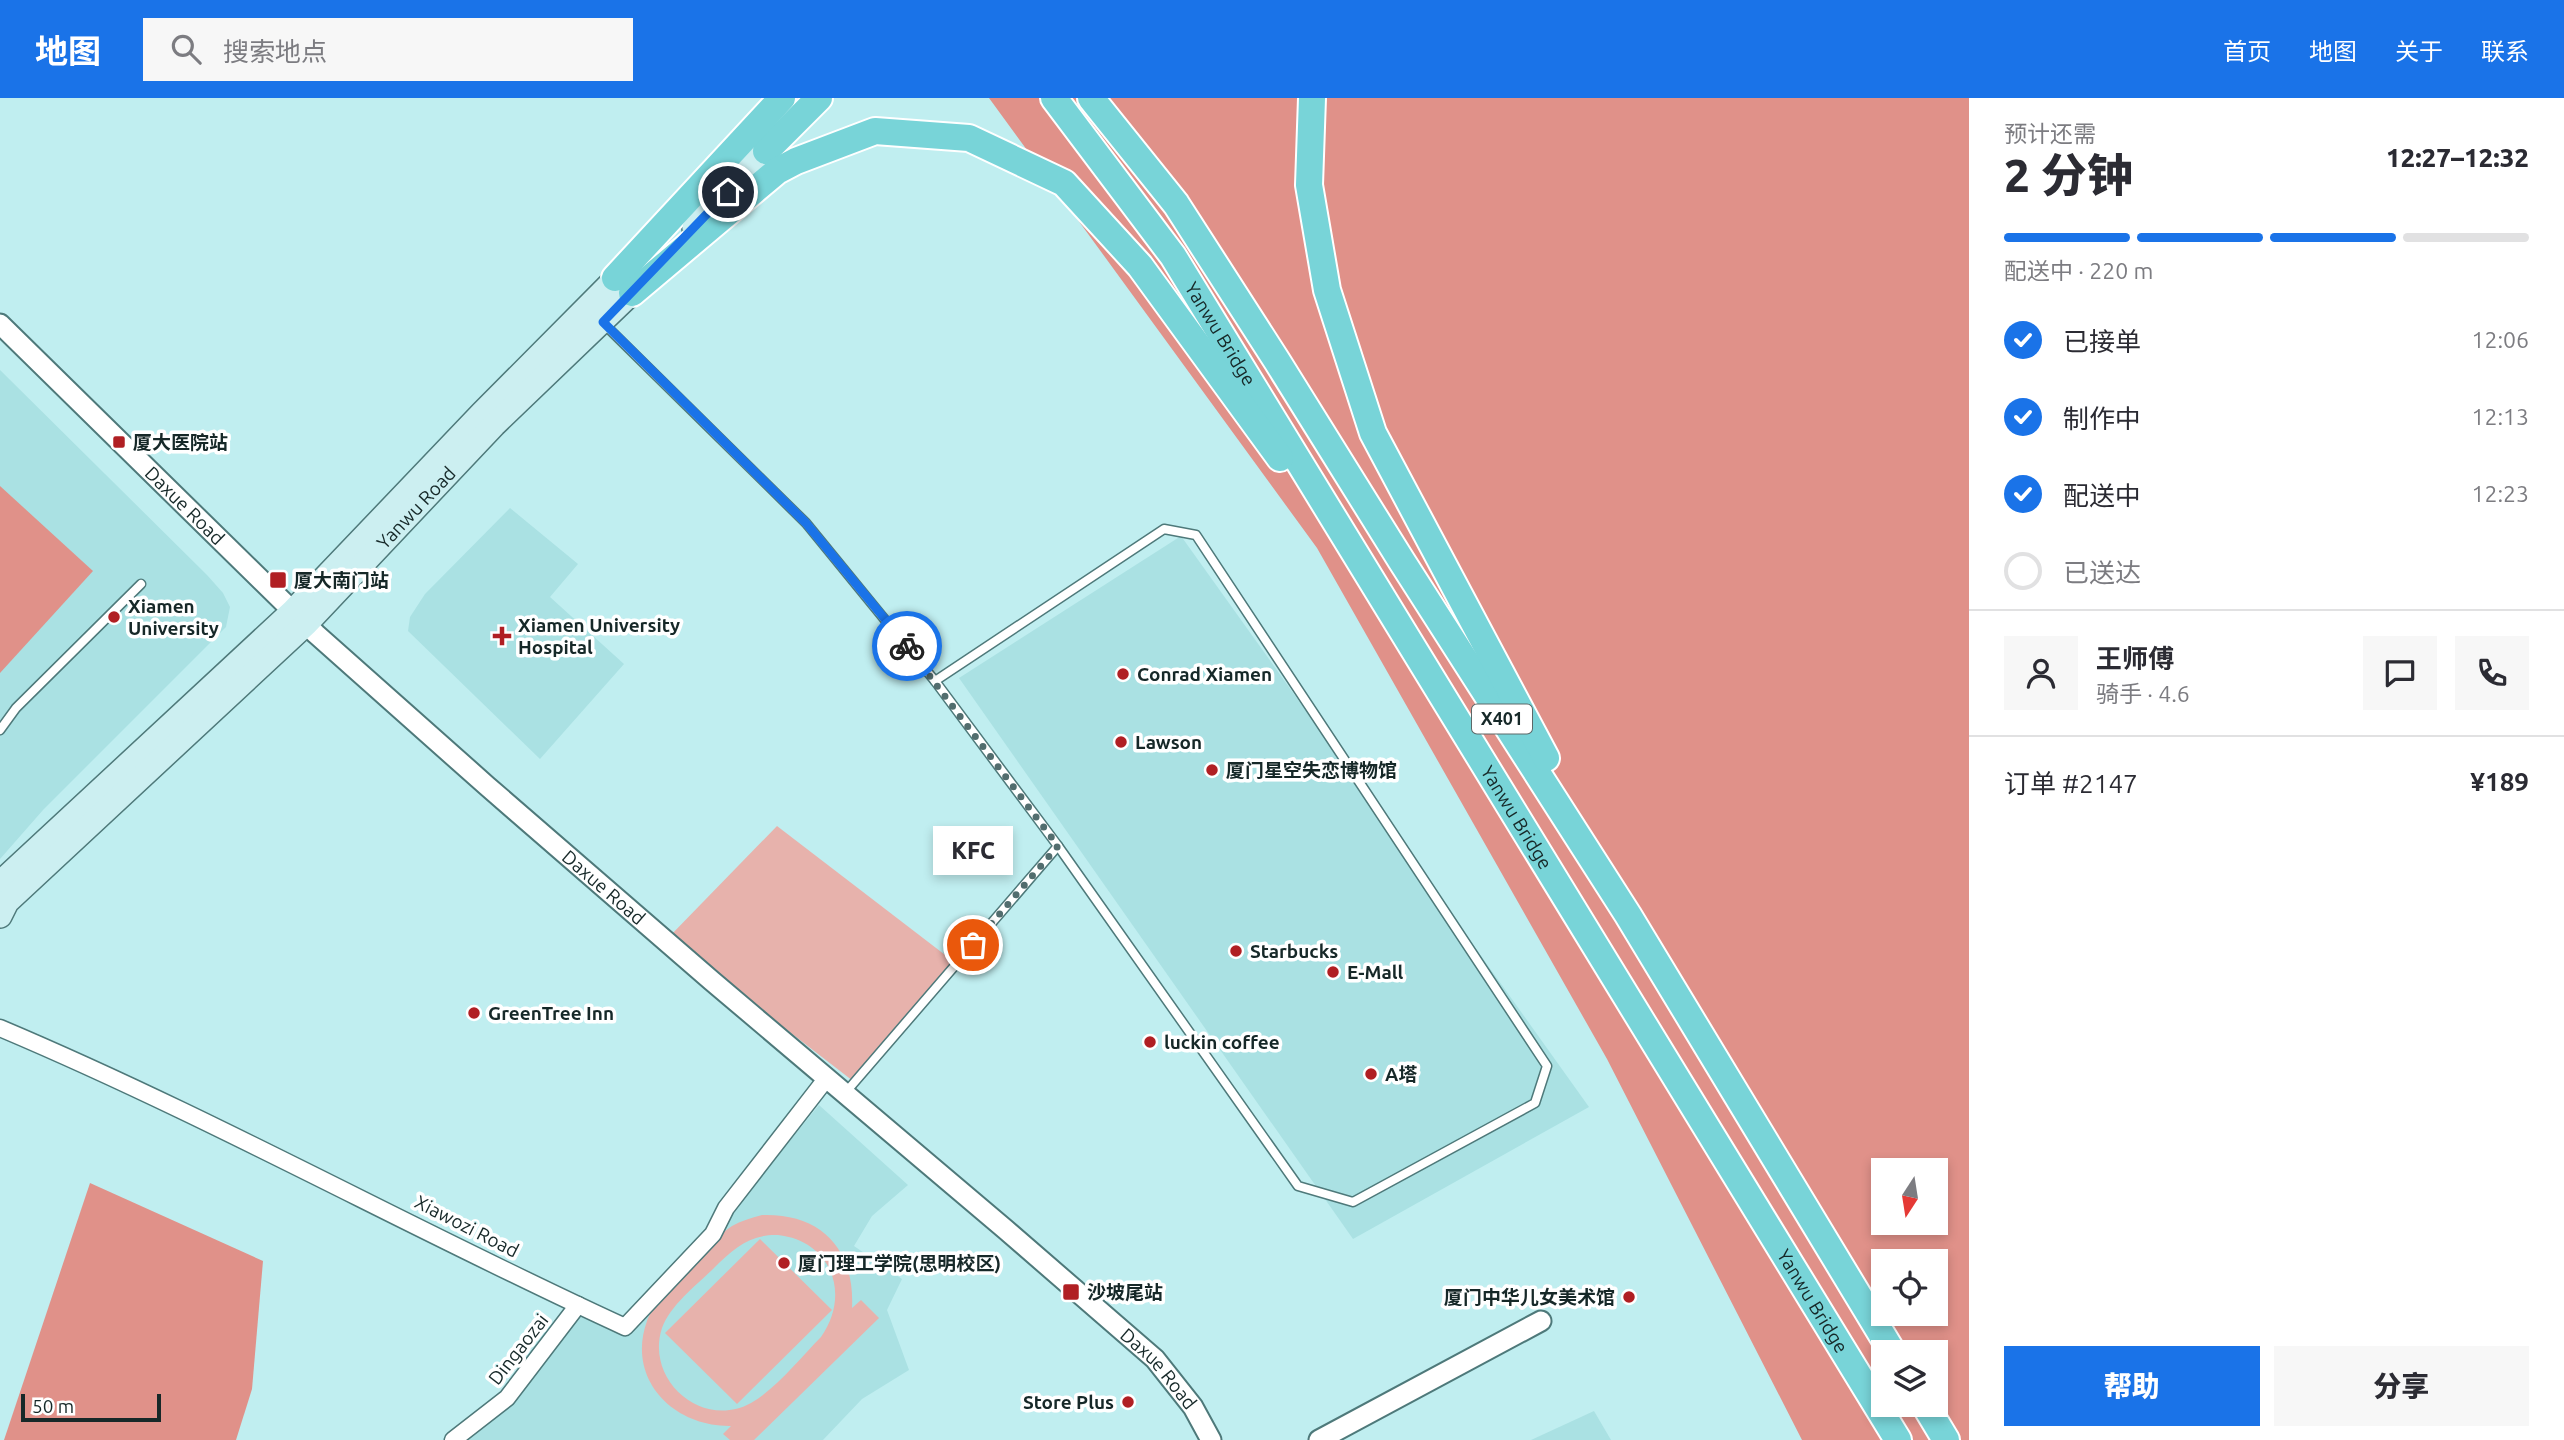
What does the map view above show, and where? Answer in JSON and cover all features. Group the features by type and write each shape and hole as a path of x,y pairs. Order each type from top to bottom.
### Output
{"highway":[{"path":"762,150 782,98"},
{"path":"624,286 762,150 801,98"},
{"path":"624,286 762,150 819,98"},
{"name":"Yanwu Bridge","path":"1054,98 1173,256 1898,1440"},
{"name":"Yanwu Bridge","path":"1091,98 1176,204 1628,915 1885,1340"},
{"path":"1312,98 1309,185 1327,290 1373,433 1628,915"},
{"path":"762,150 796,161 875,131 968,138 1064,183 1140,266 1240,406 1376,584"},
{"path":"1932,1417 1946,1440"}],"main road":[{"name":"Yanwu Road","path":"0,916 7,902 603,322 624,286"},
{"name":"Yanwu Road","path":"0,884 299,617 624,286"}],"street":[{"name":"Daxue Road","path":"0,324 299,617 497,795 1155,1359 1193,1407 1211,1440"},
{"name":"Xiawozi Road","path":"0,1028 68,1057 329,1181 625,1327 713,1234 726,1208 826,1079"},
{"name":"Dingaozai","path":"453,1440 507,1398 578,1305"},
{"path":"1319,1440 1541,1321"}],"lane":[{"path":"603,322 806,523 935,681 1058,846 1298,1186 1353,1202 1535,1102 1547,1066 1196,535 1164,529 935,681"},
{"path":"0,730 16,708 141,584"},
{"path":"844,1094 1058,846"}],"shaded area":[{"path":"989,98 1969,98 1969,1440 1802,1440 1607,1059 1317,548"},
{"name":"Xiamen University","path":"0,370 207,575 223,593 230,607 226,627 43,810 0,859"},
{"path":"0,486 93,571 0,673"},
{"name":"Xiamen University Hospital","path":"510,508 578,564 550,597 624,664 540,759 408,631 410,617 425,594"},
{"path":"1181,536 1589,1107 1353,1239 959,678"},
{"path":"777,826 953,961 853,1081 668,938"},
{"name":"厦门理工学院(思明校区)","path":"819,1105 908,1185 872,1216 854,1246 902,1279 887,1310 909,1370 862,1399 823,1440 465,1440 511,1406 570,1319 587,1312 621,1336 719,1233 734,1209"},
{"path":"90,1183 263,1261 252,1389 236,1440 4,1440"},
{"path":"762,1215 801,1220 830,1239 847,1268 852,1308 861,1300 879,1318 754,1440 730,1440 723,1434 731,1426 690,1418 673,1409 659,1396 649,1380 643,1362 642,1342 652,1311 685,1270 732,1226","holes":["768,1235 797,1239 823,1259 831,1272 835,1288 835,1304 821,1337 779,1381 751,1403 732,1410 714,1410 697,1405 682,1395 670,1382 662,1365 659,1347 666,1319 685,1295 743,1244"]},
{"path":"760,1239 832,1310 737,1404 665,1333"},
{"path":"1594,1411 1611,1440 1531,1440"}],"way so far":[{"path":"907,646 1058,846 973,945"}],"place":[{"name":"厦大医院站","path":"119,442"},
{"name":"厦大南门站","path":"278,580"},
{"name":"Xiamen University","path":"114,617"},
{"name":"Xiamen University Hospital","path":"502,636"},
{"name":"Conrad Xiamen","path":"1123,674"},
{"name":"Lawson","path":"1121,742"},
{"name":"厦门星空失恋博物馆","path":"1212,770"},
{"name":"KFC","path":"973,945"},
{"name":"Starbucks","path":"1236,951"},
{"name":"E-Mall","path":"1333,972"},
{"name":"GreenTree Inn","path":"474,1013"},
{"name":"luckin coffee","path":"1150,1042"},
{"name":"A塔","path":"1371,1074"},
{"name":"厦门理工学院(思明校区)","path":"784,1263"},
{"name":"沙坡尾站","path":"1071,1292"},
{"name":"厦门中华儿女美术馆","path":"1629,1297"},
{"name":"Store Plus","path":"1128,1402"}],"route":[{"path":"728,192 603,322 806,523 907,646"}]}
